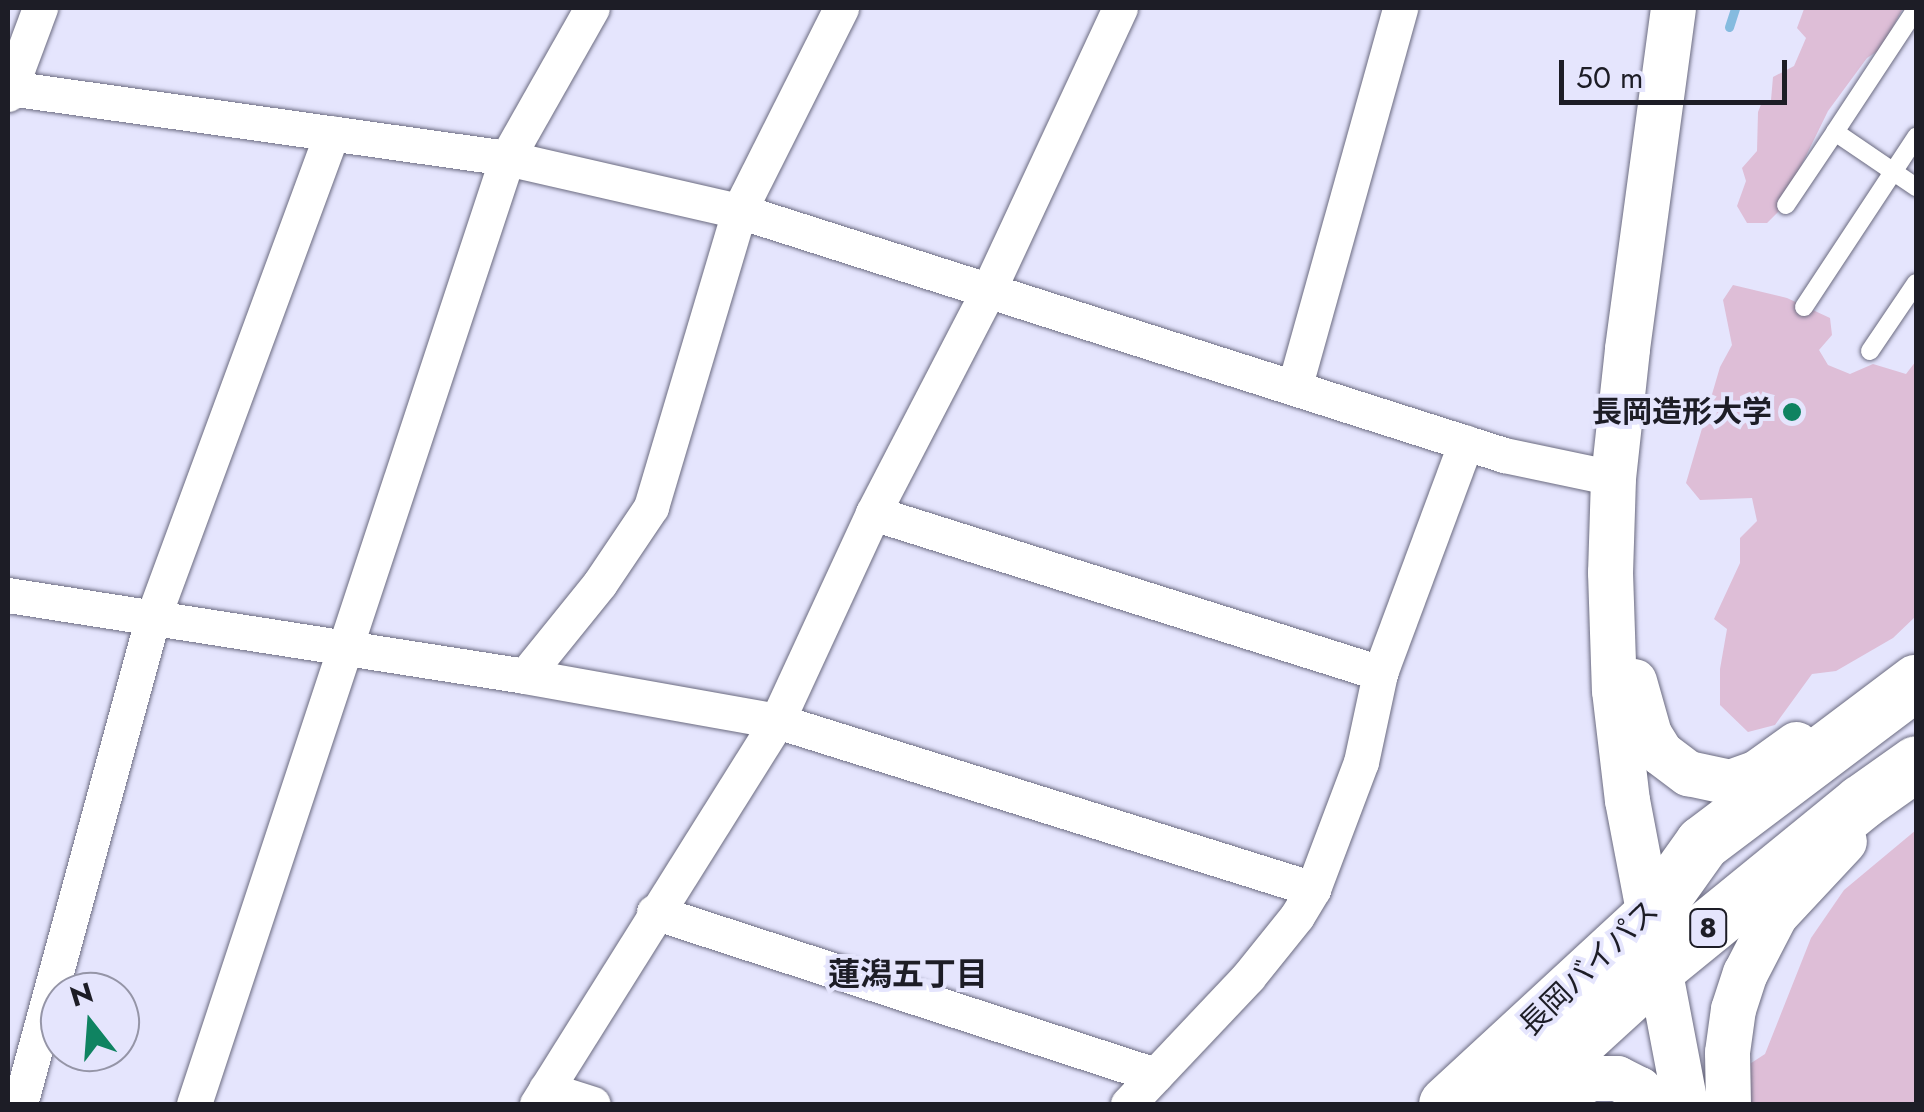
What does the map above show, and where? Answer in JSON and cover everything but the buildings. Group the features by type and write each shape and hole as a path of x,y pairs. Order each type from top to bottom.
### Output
{"highway":[{"name":"長岡バイパス","path":"1509,1104 1655,941 1702,843 1916,682"},
{"name":"長岡バイパス","path":"1446,1104 1655,941 1916,766"}],"street":[{"path":"40,8 8,91 507,158 740,211 1466,442 1613,478"},
{"path":"194,1104 507,158 592,8"},
{"path":"525,676 600,583 651,506 740,211 841,8"},
{"path":"592,1104 541,1097 776,721 873,513 988,291 1120,8"},
{"path":"1295,386 1400,8"},
{"path":"1673,8 1613,478 1610,572 1614,690 1627,800 1685,1104"},
{"path":"1681,8 1625,589 1639,709 1649,734 1673,764 1709,780 1730,782 1757,772 1916,660"},
{"path":"20,1104 152,620 332,133"},
{"path":"1128,1104 1248,977 1298,916 1313,890 1362,762 1380,673 1466,442"},
{"path":"873,513 1380,673"},
{"path":"8,596 525,676 776,721 1313,890"},
{"path":"1728,1104 1727,1052 1733,1009 1745,973 1775,914 1916,766"},
{"path":"654,912 1154,1075"},
{"path":"1537,1104 1591,1078 1616,1078 1639,1089 1650,1104"}],"lane":[{"path":"1786,205 1916,8"},
{"path":"1835,132 1916,187"},
{"path":"1804,307 1916,137"},
{"path":"1870,351 1916,282"}],"shaded area":[{"path":"1903,8 1881,49 1867,58 1828,111 1779,211 1767,223 1747,223 1737,206 1746,181 1742,168 1757,151 1758,112 1762,102 1771,100 1773,77 1794,66 1806,38 1797,28 1804,9"},
{"path":"1733,285 1787,298 1830,318 1832,335 1819,350 1828,365 1850,374 1873,364 1906,374 1916,361 1916,616 1893,638 1836,671 1812,674 1775,725 1748,732 1720,705 1720,669 1727,629 1714,619 1740,563 1740,538 1757,521 1752,498 1700,500 1686,483 1720,367 1732,345 1723,300"},
{"path":"1916,830 1916,1104 1745,1104 1742,1069 1765,1054 1811,938 1844,890"}],"waterway":[{"path":"1729,27 1735,8"}],"place":[{"name":"長岡造形大学","path":"1792,412"}],"district":[{"name":"蓮潟五丁目","path":"908,974"}]}
